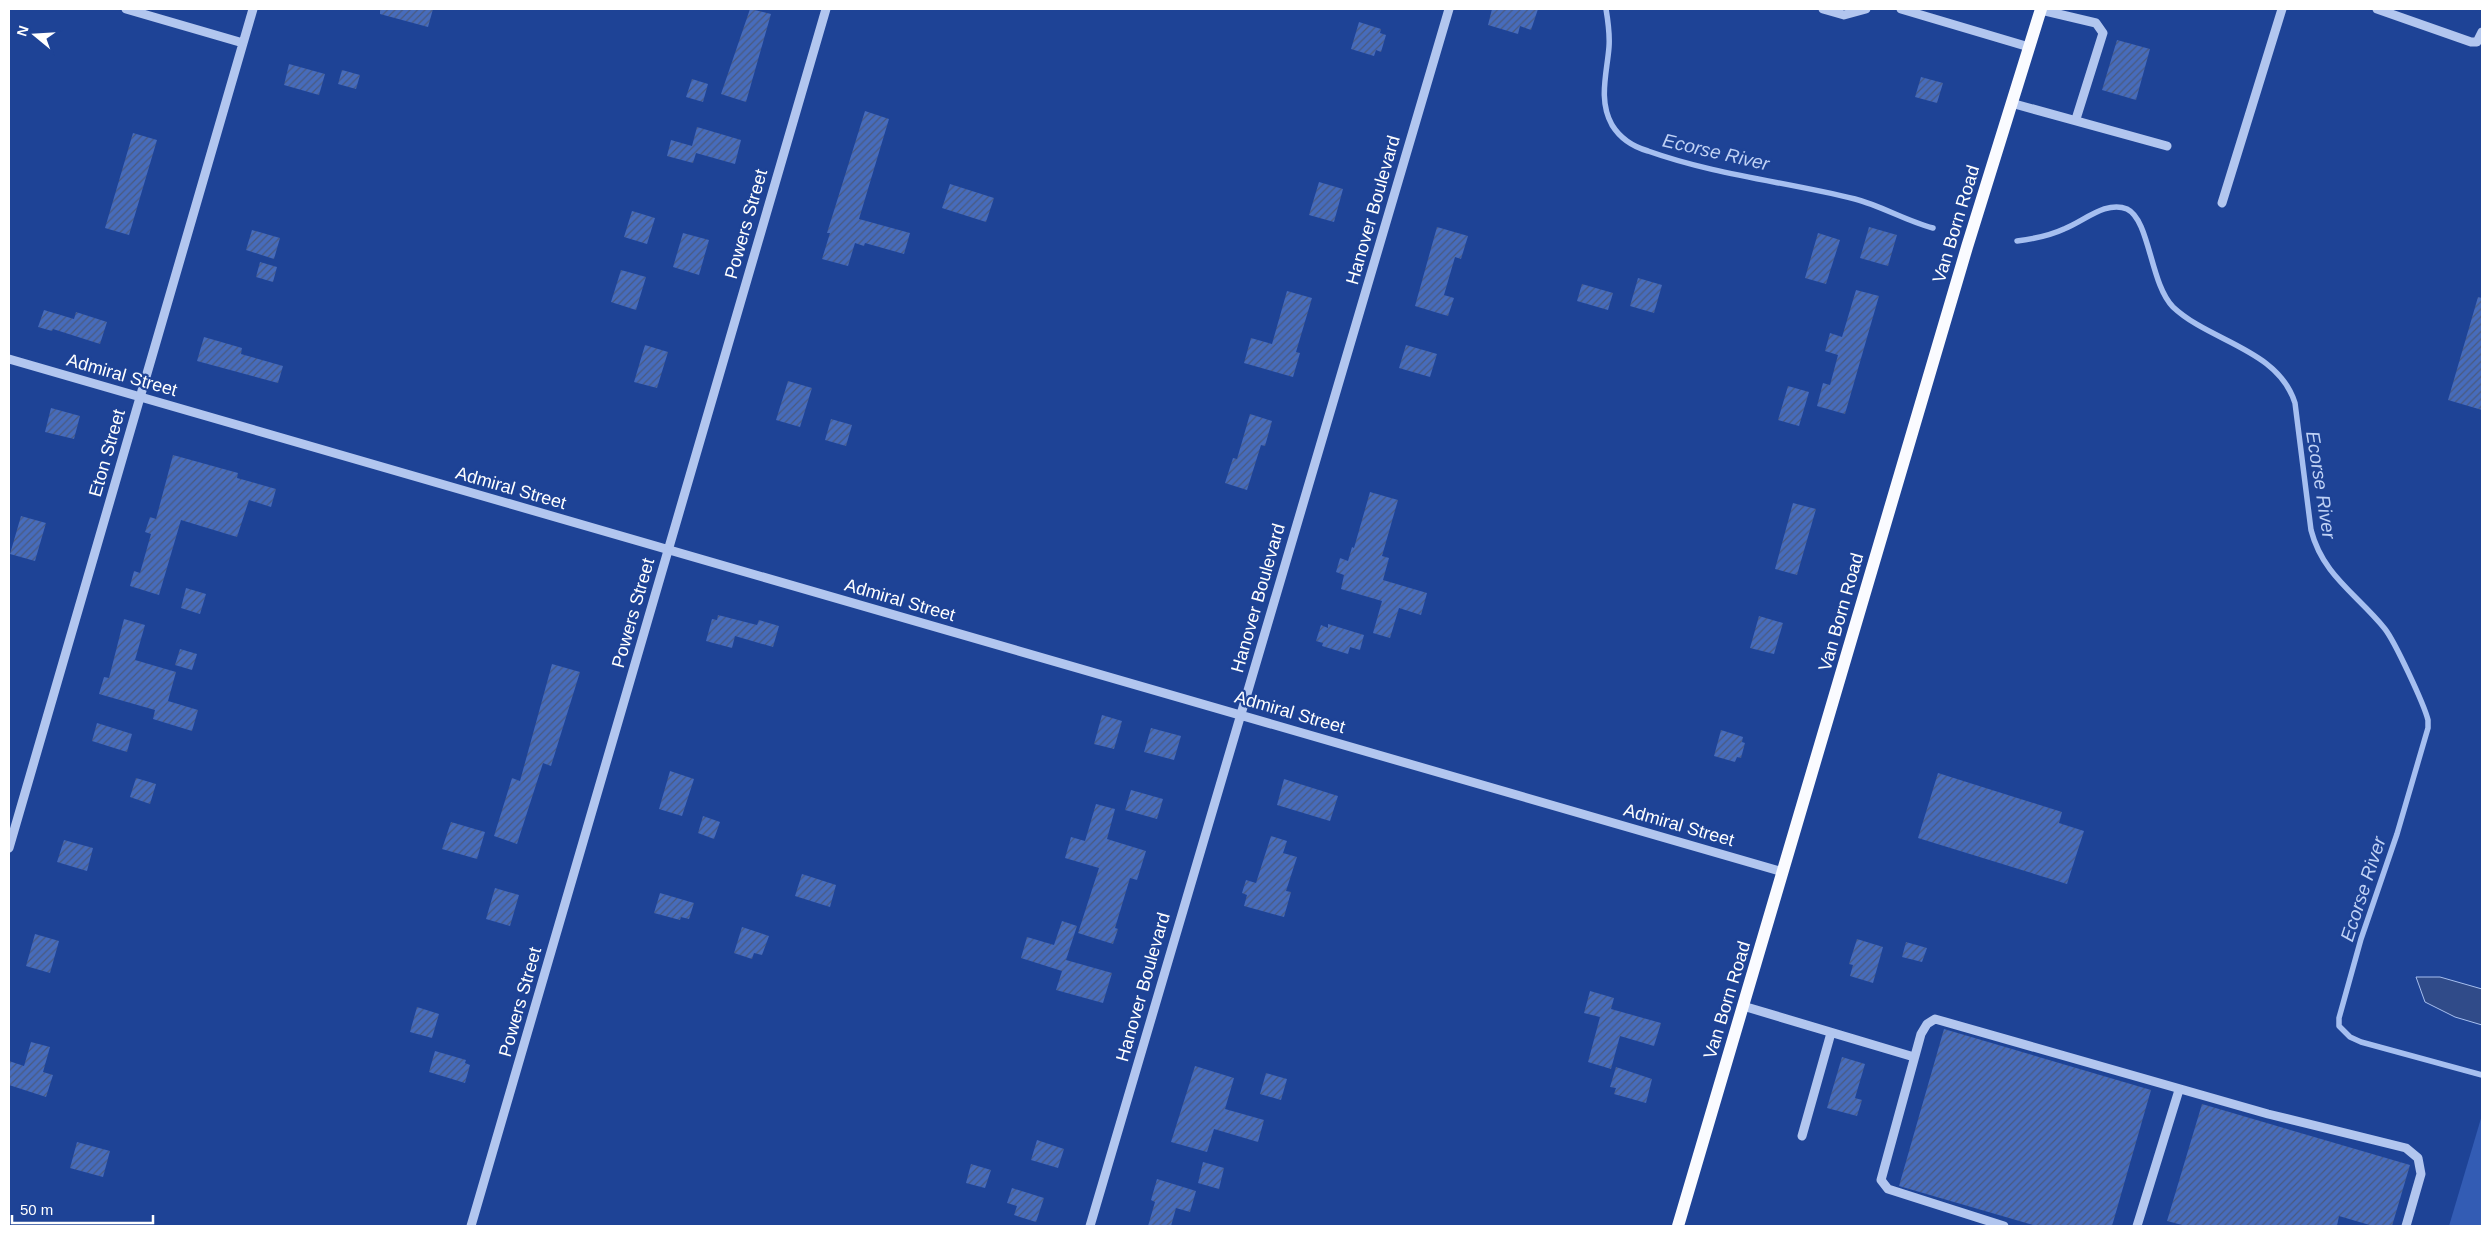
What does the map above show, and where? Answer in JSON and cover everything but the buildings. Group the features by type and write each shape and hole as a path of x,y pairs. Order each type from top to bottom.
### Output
{"main road":[{"name":"Van Born Road","path":"1678,1226 1967,247 2041,9"}],"street":[{"path":"126,9 243,43"},
{"name":"Eton Street","path":"9,848 253,9"},
{"name":"Powers Street","path":"471,1226 826,9"},
{"name":"Hanover Boulevard","path":"1090,1226 1449,9"},
{"path":"1823,9 1844,15 1866,9"},
{"path":"1901,9 2029,47"},
{"path":"2041,9 2096,23 2103,33 2076,119"},
{"path":"2222,203 2282,9"},
{"path":"2377,9 2471,42 2477,42 2482,32"},
{"path":"2011,103 2076,119 2167,146"},
{"name":"Admiral Street","path":"9,359 1783,872"},
{"path":"1742,1006 1914,1058"},
{"path":"2004,1226 1888,1189 1881,1180 1921,1034 1927,1024 1935,1019 2179,1090 2406,1148 2418,1158 2421,1174 2406,1226"},
{"path":"1802,1136 1831,1033"},
{"path":"2137,1226 2179,1090"}],"shaded area":[{"path":"2416,977 2440,977 2482,989 2482,1025 2455,1017 2425,1002"},
{"path":"2482,1115 2482,1226 2449,1226"}],"waterway":[{"name":"Ecorse River","path":"1606,9 1609,42 1604,96 1605,106 1612,125 1628,141 1643,149 1699,166 1855,199 1933,228"},
{"name":"Ecorse River","path":"2017,241 2041,237 2058,231 2111,207 2127,209 2135,215 2141,226 2159,284 2165,297 2173,307 2188,319 2259,358 2274,370 2286,385 2295,403 2311,530 2316,546 2332,572 2390,636 2428,720 2428,728 2397,834 2361,939 2339,1018 2339,1026 2350,1037 2361,1042 2482,1075"}]}
